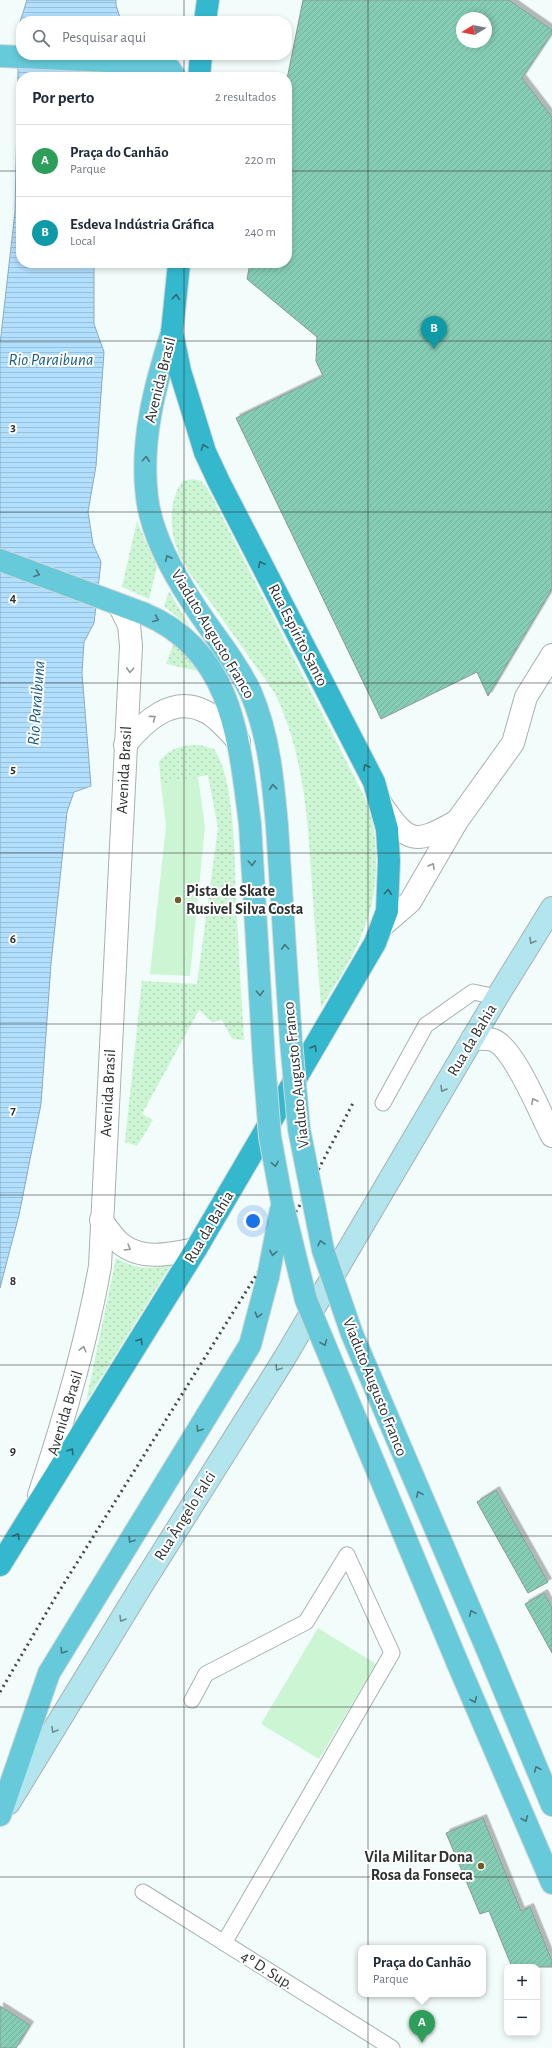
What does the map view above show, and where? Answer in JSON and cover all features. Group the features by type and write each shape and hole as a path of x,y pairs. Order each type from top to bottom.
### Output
{"highway":[{"path":"206,16 208,0"},
{"path":"199,72 201,60"},
{"name":"Avenida Brasil","path":"172,332 178,268"},
{"name":"Rua Espírito Santo","path":"172,332 180,371 205,452 222,488 374,782 381,802 387,829 389,861 387,911 378,935"},
{"name":"Rua da Bahia","path":"35,1507 196,1249 378,935"},
{"name":"Avenida Brasil","path":"0,1565 35,1507"}],"main road":[{"path":"0,56 16,57"},
{"path":"87,60 153,63 170,69 172,72"},
{"name":"Avenida Brasil","path":"147,498 145,462 148,428 157,381 172,332"},
{"name":"Viaduto Augusto Franco","path":"147,498 157,535 182,587 250,691 259,712 268,745 277,826 291,1040 299,1129 323,1250 352,1334 552,1804"},
{"name":"Viaduto Augusto Franco","path":"0,560 166,623 180,634 196,651 209,668 224,696 239,742 250,824 266,1094 270,1137 282,1202 306,1300 458,1664 552,1883"},
{"name":"Rua da Bahia","path":"368,1213 552,908"},
{"path":"0,1815 49,1673 250,1345 268,1277 282,1202"},
{"name":"Rua Ângelo Falci","path":"0,1818 146,1579 284,1359 368,1213"}],"street":[{"name":"Avenida Brasil","path":"35,1507 60,1431 92,1309 100,1266 101,1220 131,646 129,625 110,602"},
{"name":"Rua da Bahia","path":"378,935 410,902 457,821 513,743 526,697 552,654"},
{"path":"126,745 140,727 156,714 171,708 187,706 204,711 218,720 239,742"},
{"name":"Rua da Bahia","path":"381,802 396,827 404,833 419,838 435,834 457,821"},
{"path":"472,1039 485,1038 494,1040 504,1046 514,1062 552,1136"},
{"path":"101,1220 121,1244 135,1252 159,1256 196,1249"}],"lane":[{"path":"383,1103 426,1025 473,992 497,997"},
{"path":"192,1700 206,1674 306,1622 347,1555 392,1653 224,1943"},
{"name":"4º D. Sup.","path":"143,1892 392,2048"}],"green space":[{"path":"193,479 201,481 208,489 368,804 375,839 376,857 376,875 370,910 365,927 354,952 321,1008 309,837 303,787 298,762 292,738 274,692 191,575 179,554 173,536 173,507 178,489 183,481"},
{"path":"137,521 157,567 149,599 122,587"},
{"path":"169,591 190,627 164,606"},
{"path":"174,642 198,671 166,664"},
{"path":"200,745 214,749 221,762 230,798 234,840 244,1040 232,1039 222,1020 212,1022 199,1010 142,1114 153,1120 137,1146 125,1142 142,981 197,984 218,828 208,775 161,784 159,762 172,750"},
{"name":"Pista de Skate Rusivel Silva Costa","path":"198,777 205,827 190,976 150,974 166,826 161,784"},
{"path":"116,1258 131,1265 143,1268 171,1265 86,1402"},
{"path":"318,1628 376,1664 319,1759 261,1724"}],"water":[{"name":"Rio Paraibuna","path":"27,0 116,0 119,16 22,16"},
{"name":"Rio Paraibuna","path":"18,60 116,60 112,72 18,72"},
{"name":"Rio Paraibuna","path":"16,165 16,268 94,268 94,324 104,352 96,466 88,512 93,544 101,562 94,623 84,642 82,673 91,786 74,792 67,812 51,964 41,1104 19,1215 0,1288 0,344 15,212"}],"building":[{"path":"303,0 509,0 552,30 552,33 522,78 552,117 552,589 488,696 477,672 381,719 236,418 323,376 316,361 317,337 247,279 249,268 292,268 292,72 288,72"},
{"path":"496,1490 548,1582 528,1593 477,1502"},
{"path":"544,1593 552,1608 552,1653 525,1604"},
{"path":"483,1818 521,1911 530,1907 552,1961 552,1967 540,1967 540,1964 511,1964 489,1911 480,1914 446,1833"},
{"path":"0,2006 30,2025 16,2048 0,2048"}],"railway":[{"path":"0,1692 55,1598 300,1205 353,1103"}],"place":[{"name":"Esdeva Indústria Gráfica","path":"434,349"},
{"name":"Pista de Skate Rusivel Silva Costa","path":"178,900"},
{"name":"Vila Militar Dona Rosa da Fonseca","path":"481,1866"},
{"name":"Praça do Canhão","path":"422,2043"}]}
